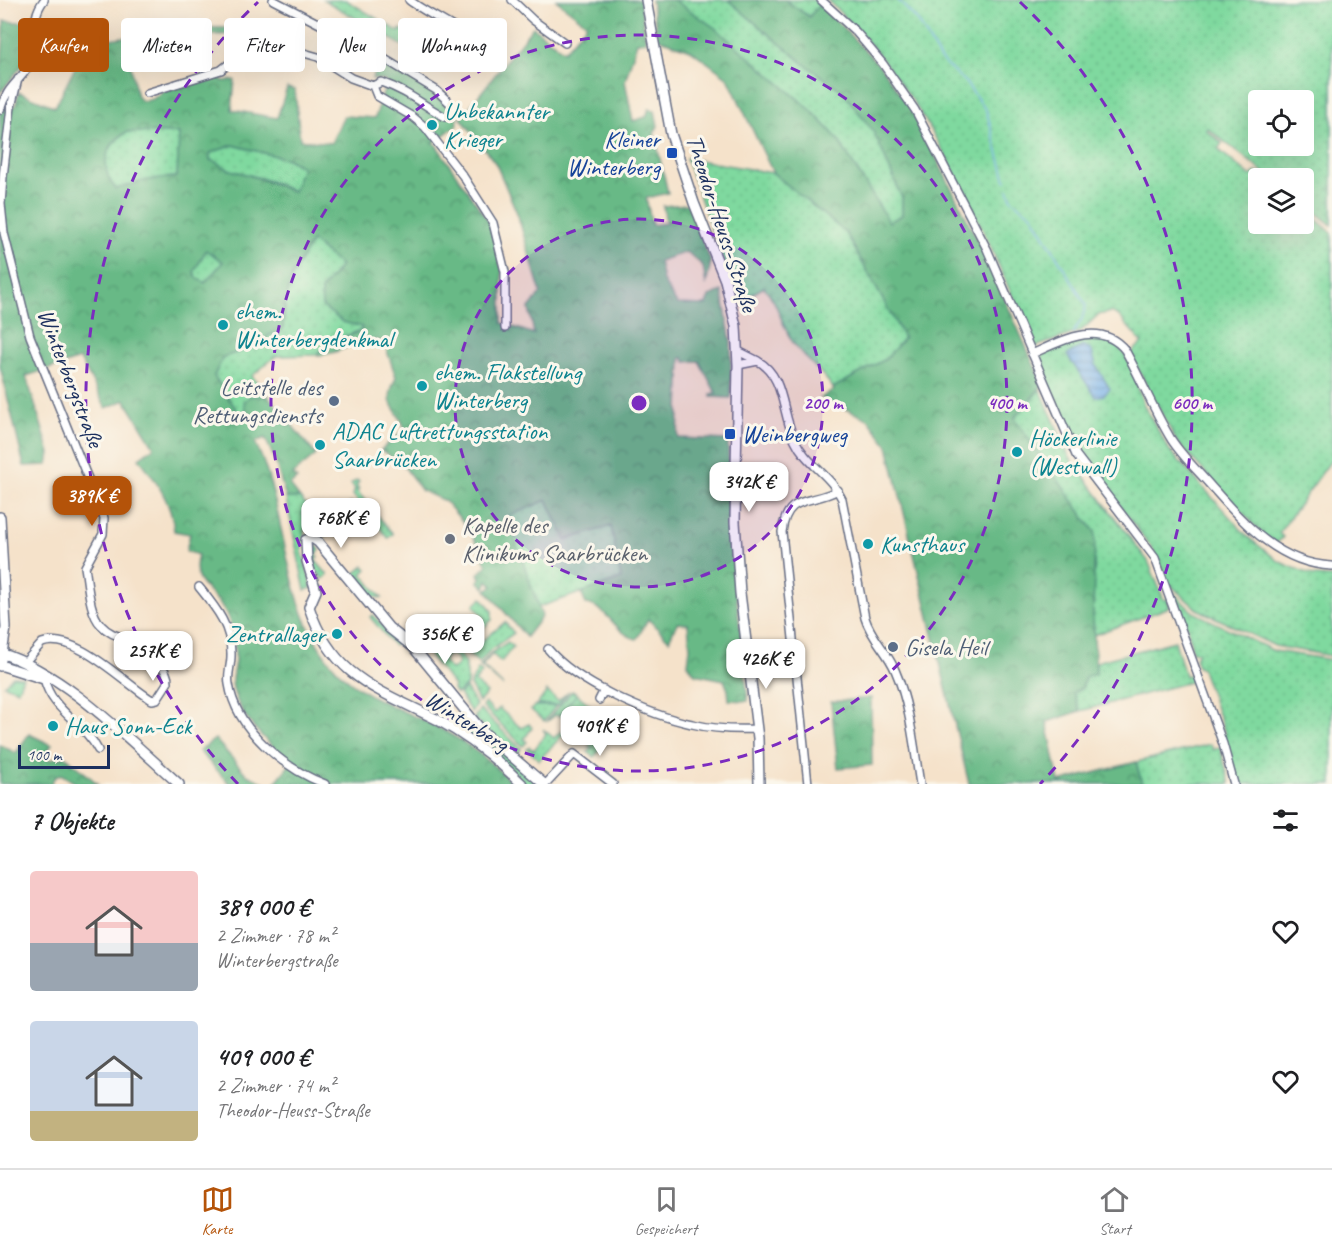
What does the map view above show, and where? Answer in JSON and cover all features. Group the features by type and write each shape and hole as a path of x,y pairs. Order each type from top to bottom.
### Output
{"street":[{"path":"0,110 5,94 32,60 34,18 44,0"},
{"path":"147,93 221,70 239,56 268,49 297,51 318,57 351,78 373,86 381,82 397,88 445,117 453,113 452,105 436,90 351,39 273,0"},
{"path":"409,0 436,18"},
{"path":"512,0 533,20 565,43"},
{"name":"Theodor-Heuss-Straße","path":"646,0 671,134 697,212 725,280 734,314 738,351 735,522 740,593 757,729 759,784"},
{"path":"821,0 863,40 915,110 987,249 1076,454 1155,558 1222,744 1234,784"},
{"name":"Winterbergstraße","path":"18,79 11,107 2,218 30,336 104,518 103,534 85,567 96,617 106,630 138,642 150,650 167,674 168,682 157,699 152,700 96,659 57,642 42,643 25,662"},
{"path":"373,86 377,96 413,117 425,127 486,209 503,255 505,328"},
{"path":"1032,354 1083,333 1114,339 1125,350 1178,449 1236,513 1262,538 1286,554 1300,560 1332,566"},
{"path":"738,351 758,361 776,380 795,441 806,457 838,490 845,510 865,618 871,633 890,660 898,677 920,784"},
{"path":"738,365 758,361"},
{"path":"808,784 782,532 786,517 794,505 806,498 838,490"},
{"path":"0,517 6,617 0,665 44,678 61,686"},
{"name":"Winterberg","path":"522,784 494,758 461,734 378,692 340,664 324,641 309,607 316,591 307,561 306,545 309,538 315,539 389,628 413,647 482,731 545,784"},
{"path":"199,586 222,614 230,640 228,682 245,720 263,741 292,768 325,784"},
{"path":"548,649 563,664 604,690 652,711 690,724 726,729 757,729"},
{"path":"2,653 25,662 52,677 116,728 179,784"},
{"path":"44,678 53,701 86,732 98,750"},
{"path":"599,700 604,690"},
{"path":"545,784 574,754 613,784"}],"green space":[{"path":"324,0 346,0 376,18 355,18"},
{"path":"556,0 640,0 646,41 637,42 625,81 633,121 646,117 649,109 655,111 658,126 654,133 668,193 646,198 652,225 666,223 663,206 688,204 711,262 706,285 703,266 687,252 659,261 663,281 677,304 706,305 709,296 722,291 731,342 731,398 711,397 711,394 716,393 699,361 685,362 684,358 681,358 678,438 728,440 732,556 748,701 729,700 724,680 695,674 688,664 690,648 688,624 677,623 669,640 648,619 637,639 623,632 601,610 586,604 581,593 621,579 611,526 566,540 547,500 507,517 542,616 526,637 486,590 493,586 488,580 485,588 478,581 481,578 478,574 487,565 469,529 445,501 422,491 403,465 381,450 405,429 390,400 396,377 384,342 367,340 335,352 317,355 319,351 361,330 362,327 343,322 322,306 321,290 341,266 312,241 292,275 284,307 283,328 279,333 269,335 260,345 223,357 214,376 242,418 246,415 244,402 250,396 268,396 316,455 293,474 297,479 290,485 300,498 286,498 275,460 265,438 255,442 275,500 295,591 305,620 319,647 338,671 359,688 465,743 513,784 274,784 291,763 272,747 239,706 232,682 235,648 226,613 200,581 196,566 198,555 186,551 190,534 174,531 167,501 139,458 154,447 125,400 106,408 80,359 26,376 50,453 48,465 24,466 0,366 0,103 15,107 19,92 55,107 73,72 109,72 109,37 110,39 121,37 121,72 132,72 137,97 143,101 153,99 164,90 221,76 222,81 235,80 232,110 277,118 287,88 295,90 300,140 331,143 344,116 375,118 387,81 372,79 376,72 386,72 386,64 439,97 457,116 457,125 434,142 491,225 502,269 502,323 534,334 529,308 541,293 517,213 496,164 461,118 497,72 507,72 507,60 533,27 564,51 587,24","holes":["127,132 179,133 177,177 147,180 116,189 107,174 106,158 119,137","233,145 288,159 302,167 293,192 210,160 210,153","206,250 223,262 205,283 197,278 194,272"]},
{"path":"651,0 674,0 715,28 812,111 837,138 889,222 902,215 902,198 873,131 841,90 802,62 728,0 785,0 809,17 820,4 880,66 913,112 987,259 1043,385 1014,418 1095,532 1093,617 1096,674 1085,677 1082,688 1073,692 1080,711 1047,722 1059,782 1136,762 1142,784 969,784 888,446 868,419 821,398 834,390 833,388 886,359 904,338 846,233 773,173 728,78 692,51 658,38"},
{"path":"674,0 728,0 802,62 841,90 873,131 902,198 902,215 889,223 837,138 812,111 715,28"},
{"path":"785,0 815,0 820,4 810,17"},
{"path":"827,0 1332,0 1332,225 1314,211 1314,168 1258,168 1207,128 1206,130 1222,143 1218,149 1248,174 1248,234 1314,234 1314,218 1332,233 1332,459 1279,533 1283,537 1276,544 1264,536 1177,442 1130,354 1142,343 1119,316 1111,312 1098,315 1081,331 1035,347 972,207 949,162 924,118 896,77 864,37"},
{"path":"4,21 18,22 18,70 0,93 1,75"},
{"path":"386,24 398,31 398,43 386,36"},
{"path":"212,28 224,28 224,35 212,35"},
{"path":"127,132 180,133 177,177 159,178 116,189 107,174 106,158 113,144"},
{"path":"233,145 288,159 302,167 293,192 270,181 231,170 210,160 210,153"},
{"path":"686,158 773,173 846,233 904,338 886,359 833,388 790,338 774,301 764,287 740,301 737,289 733,290"},
{"path":"312,241 341,266 321,290 322,306 343,322 362,326 361,330 330,343 317,355 276,356 252,376 268,396 242,419 214,376 223,357 260,345 269,335 279,333 283,323 289,285"},
{"path":"206,250 223,262 205,283 197,278 194,272"},
{"path":"1089,336 1105,338 1121,348 1131,366 1144,406 1170,451 1248,537 1280,562 1314,576 1332,577 1332,656 1275,646 1197,609 1167,582 1154,551 1081,454 1046,379 1040,358 1046,353"},
{"path":"1040,389 1070,458 1148,561 1164,600 1168,599 1170,607 1094,635 1093,617 1014,418"},
{"path":"357,480 359,482 356,485 359,489 357,491 393,534 388,538 353,495 355,489 351,484"},
{"path":"286,498 300,498 307,507 302,514 306,517 302,551 312,588 305,590"},
{"path":"547,500 566,540 611,526 621,579 539,607 506,517"},
{"path":"351,503 362,517 357,521 351,515 324,537 318,530"},
{"path":"315,544 320,550 315,560 328,575 323,579 315,570 312,572 310,548"},
{"path":"364,566 367,569 362,574 382,598 368,596 351,577"},
{"path":"1170,590 1193,612 1274,651 1332,660 1332,784 1237,784 1222,735 1225,733 1201,667 1198,667 1195,658 1198,652 1192,651 1188,629"},
{"path":"482,598 492,610 492,620 467,643 458,644 452,637 461,633 464,636 485,619 474,605"},
{"path":"373,615 398,643 394,646 370,617"},
{"path":"505,622 514,633 489,651 479,663 462,649 469,652"},
{"path":"443,641 448,642 464,661 467,685 456,694 454,686 428,654","holes":["451,654 458,659 457,666 451,669 444,663 445,657"]},
{"path":"1175,641 1185,676 1192,674 1194,681 1080,711 1073,692 1082,688 1085,677 1096,674 1096,662"},
{"path":"508,642 513,647 501,662 492,654 482,666 503,686 480,666 491,653"},
{"path":"478,669 482,673 475,682 487,693 479,702 470,685"},
{"path":"13,676 23,677 18,690 4,685"},
{"path":"466,688 476,705 471,712 459,694"},
{"path":"547,691 558,701 569,691 558,705 537,705"},
{"path":"572,691 577,694 558,716 546,722"},
{"path":"577,694 604,717 588,736 559,715"},
{"path":"871,698 872,765 838,768 831,702"},
{"path":"485,703 495,713 499,708 521,728 529,724 532,728 524,739 527,742 523,746 482,706"},
{"path":"535,705 556,706 544,721 531,710"},
{"path":"480,709 521,749 517,753 474,718"},
{"path":"468,720 536,784 526,784 509,767 462,731 463,724"},
{"path":"543,729 554,738 561,731 564,734 539,760 527,749 529,747 534,750 546,734"},
{"path":"29,734 52,745 42,756 50,760 58,757 61,759 64,755 98,784 77,784 61,774 54,778 51,784 0,784 0,745 16,753"},
{"path":"597,737 605,744 594,757 588,752 592,749 589,746"},
{"path":"215,739 247,775 267,784 230,784 199,751"},
{"path":"1211,744 1213,750 1220,747 1230,784 1142,784 1136,762"}],"water":[{"path":"1083,346 1091,349 1096,366 1110,389 1104,395 1096,397 1067,355"}],"waterway":[{"path":"898,0 918,21 940,59 965,82 986,110 1006,180"},
{"path":"1008,189 1012,200 1032,215 1086,305 1082,319 1073,333"}],"place":[{"name":"Unbekannter Krieger","path":"432,125"},
{"name":"Kleiner Winterberg","path":"672,153"},
{"name":"ehem. Winterbergdenkmal","path":"223,325"},
{"name":"ehem. Flakstellung Winterberg","path":"422,386"},
{"name":"Leitstelle des Rettungsdiensts","path":"334,401"},
{"name":"Weinbergweg","path":"730,434"},
{"name":"ADAC Luftrettungsstation Saarbrücken","path":"320,445"},
{"name":"Höckerlinie (Westwall)","path":"1017,452"},
{"name":"Kapelle des Klinikums Saarbrücken","path":"450,539"},
{"name":"Kunsthaus","path":"868,544"},
{"name":"Zentrallager","path":"337,634"},
{"name":"Gisela Heil","path":"893,647"},
{"name":"Haus Sonn-Eck","path":"53,726"}]}
